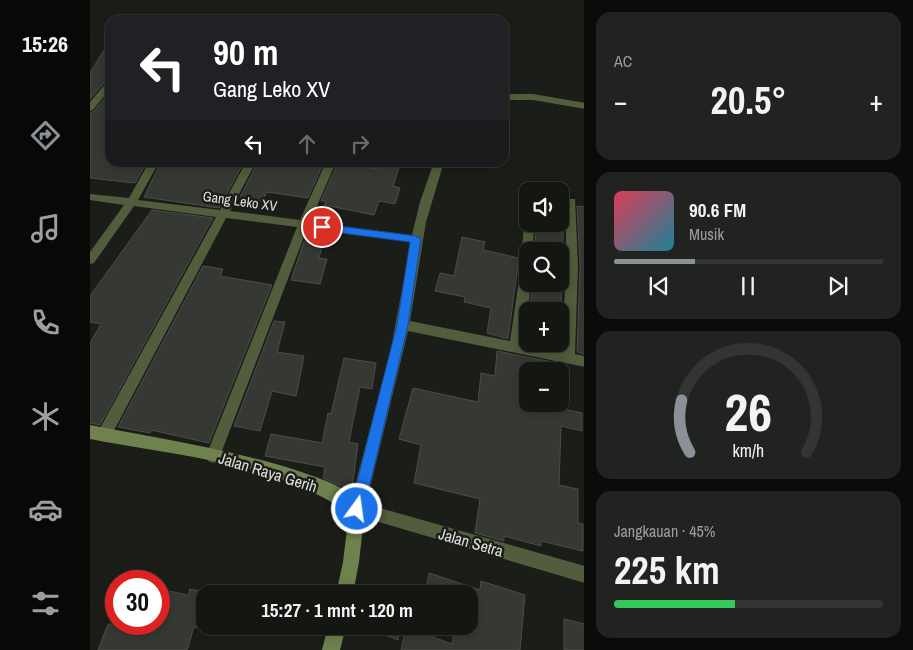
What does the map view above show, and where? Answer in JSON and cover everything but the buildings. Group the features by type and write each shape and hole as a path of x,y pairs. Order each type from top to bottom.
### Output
{"street":[{"path":"90,108 105,90"},
{"path":"509,96 534,97 584,106"},
{"path":"90,260 132,202 151,167"},
{"path":"97,433 248,167"},
{"path":"213,456 304,225 330,167"},
{"path":"346,585 351,562 357,509 403,325 416,239 431,180 437,167"},
{"name":"Gang Leko XV","path":"90,197 416,239"},
{"path":"568,358 578,265 571,202"},
{"path":"516,347 526,274 529,232"},
{"path":"403,325 584,362"},
{"name":"Jalan Raya Gerih","path":"97,433 213,456 291,476 325,490 357,509"},
{"name":"Jalan Setra","path":"357,509 584,575"},
{"path":"331,650 335,635"}],"route":[{"path":"322,227 416,239 403,325 357,509"}]}
